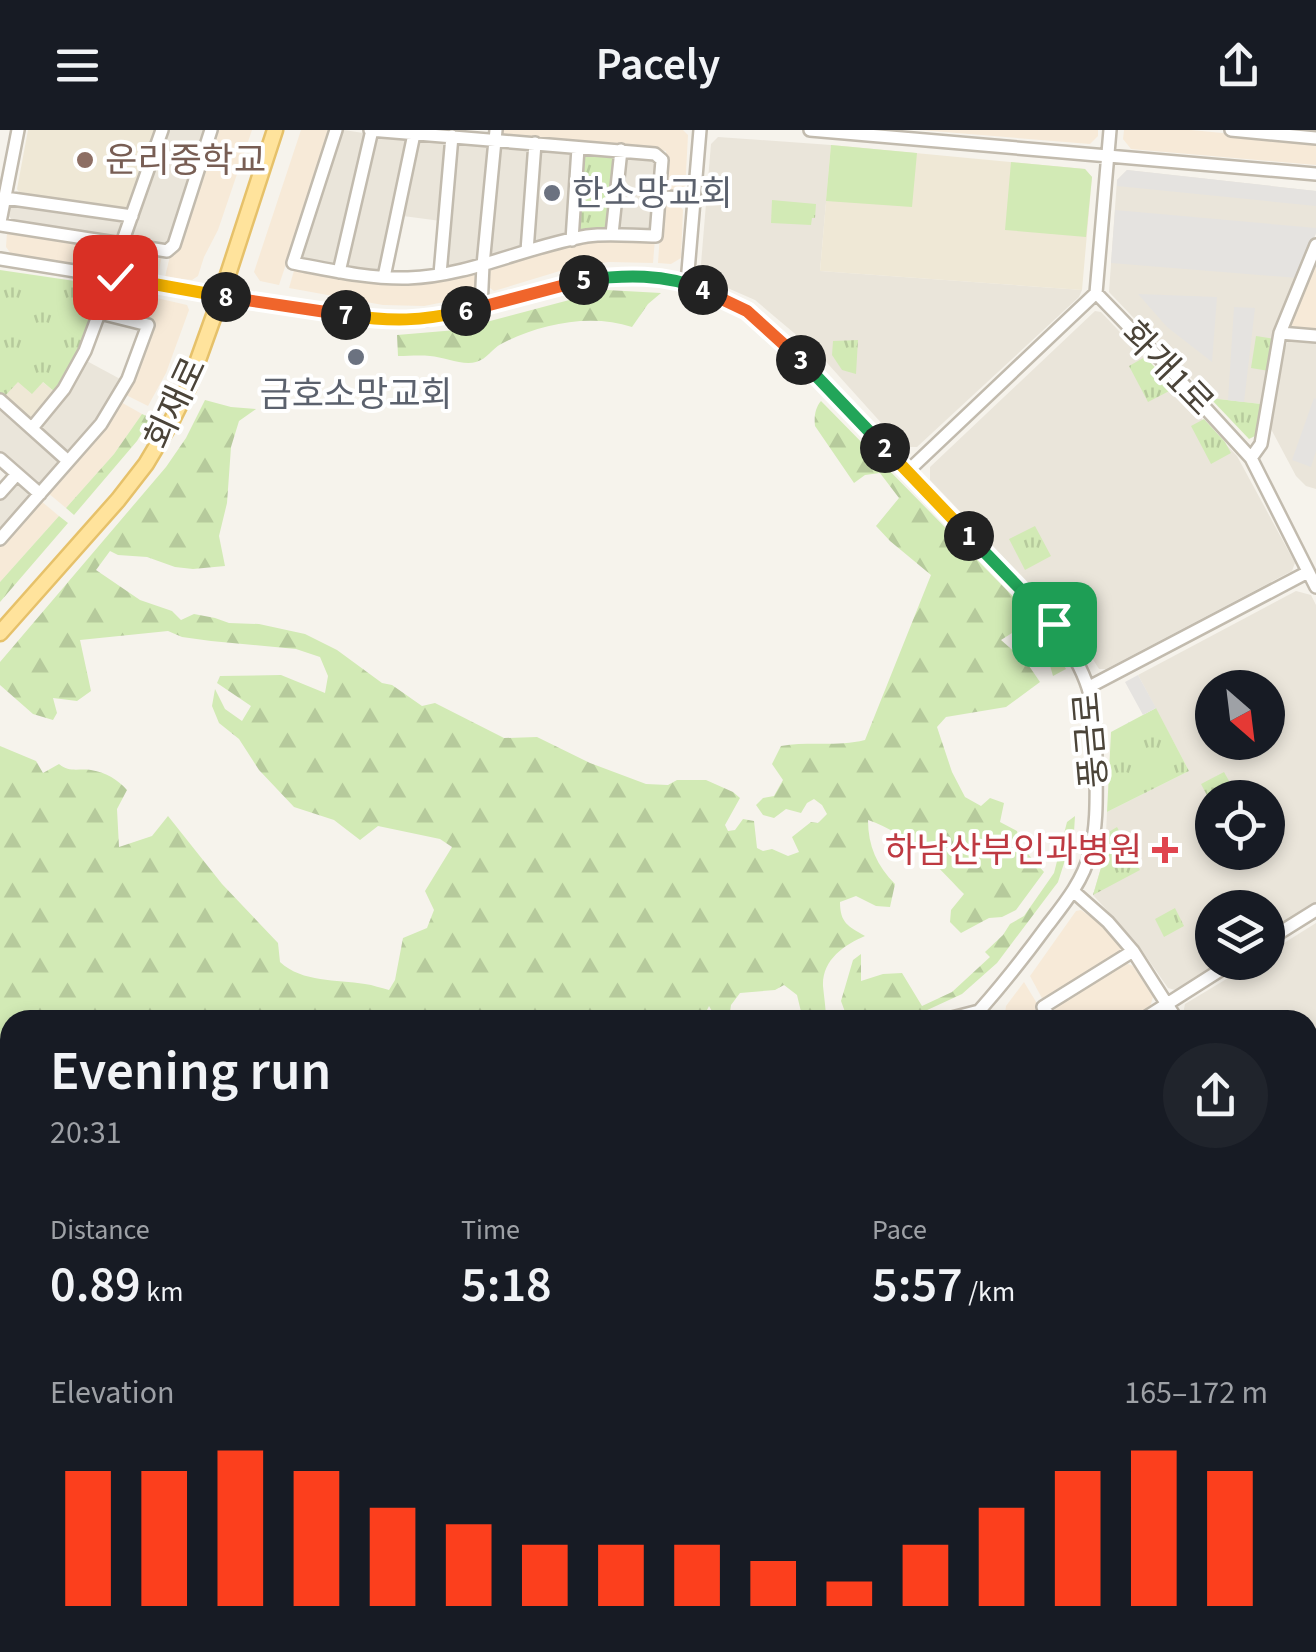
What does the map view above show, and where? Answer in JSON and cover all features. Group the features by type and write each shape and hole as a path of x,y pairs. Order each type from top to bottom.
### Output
{"main road":[{"name":"회재로","path":"0,633 118,500 171,422 188,388 275,130"}],"street":[{"path":"18,130 0,224 166,251 174,245 211,130"},
{"path":"32,428 64,389 85,351 115,277 122,243 162,130"},
{"path":"336,130 293,263 338,272 384,277 440,274 572,240 612,234 656,236 662,160 656,154 535,143 495,135 371,130 338,272"},
{"path":"687,283 700,130"},
{"path":"810,130 905,134 1108,157 1316,174"},
{"name":"화개1로","path":"1110,130 1096,293 1251,458 1316,586"},
{"path":"1233,130 1314,135"},
{"path":"384,277 414,134"},
{"path":"481,308 495,135"},
{"path":"440,274 452,136"},
{"path":"527,251 535,143"},
{"path":"572,240 578,148"},
{"path":"612,234 621,150"},
{"path":"659,197 694,198"},
{"path":"5,198 132,216"},
{"path":"1251,458 1260,444 1280,333 1316,246"},
{"name":"풍금로","path":"0,259 380,320 425,320 574,281 654,277 687,283 762,322 1054,624 1074,652 1090,687 1096,719 1096,823 1090,855 1073,892 987,1010"},
{"path":"907,472 1096,293"},
{"path":"0,539 101,424 123,387 148,325 100,313"},
{"path":"1280,333 1316,336"},
{"path":"0,400 68,462"},
{"path":"0,458 40,494"},
{"path":"0,493 17,474"},
{"path":"1090,687 1308,572"},
{"path":"1073,892 1133,950 1170,1010"},
{"path":"1285,929 1316,910"},
{"path":"1046,1010 1044,1006 1133,950"},
{"path":"1159,1010 1205,980"}],"shaded area":[{"name":"운리중학교","path":"28,130 157,130 126,210 21,195 17,189"},
{"path":"167,130 208,130 170,243 162,247 135,241 131,236"},
{"path":"215,130 252,130 198,276 192,280 165,277 170,256 174,256"},
{"path":"301,130 331,130 279,285 260,281 254,272"},
{"path":"344,130 363,133 367,140 337,262 327,266 303,261 299,257 337,135"},
{"path":"498,130 683,130 688,135 685,191 667,193 664,188 666,151 501,137"},
{"path":"920,130 1098,130 1098,136 1090,144"},
{"path":"1124,130 1191,130 1316,142 1316,165 1131,149 1123,139"},
{"path":"718,137 831,145 820,271 1082,290 1079,297 917,447 903,447 819,354 755,300 700,276 711,144"},
{"path":"377,138 405,138 409,145 382,267 373,272 348,268 345,264"},
{"path":"423,138 443,140 447,146 441,221 403,216 417,142"},
{"path":"462,142 485,143 489,148 479,259 447,267 444,264 457,147"},
{"path":"504,145 528,146 533,153 524,244 492,257 488,252 497,150"},
{"path":"831,145 1085,169 1092,177 1082,290 820,271"},
{"path":"544,149 568,151 574,160 568,235 534,245 538,154"},
{"path":"629,156 653,157 658,164 653,227 647,231 622,229 618,224 622,161"},
{"path":"1127,170 1316,191 1316,233 1277,333 1261,404 1210,398 1109,292 1117,180"},
{"path":"1127,170 1316,191 1316,206 1117,186 1117,180"},
{"path":"666,201 677,202 683,210 681,258 671,264 658,263 662,205"},
{"path":"18,203 124,222 121,233 114,238 14,223 9,216 10,208"},
{"path":"1115,210 1316,228 1316,233 1298,278 1111,263"},
{"path":"7,232 112,245 116,251 114,266 107,269 12,255 6,247"},
{"path":"594,239 655,239 653,263 609,262 573,267 494,291 490,288 486,276 492,265"},
{"path":"129,249 162,255 158,275 126,272 123,267"},
{"path":"1316,254 1316,330 1289,328 1288,323"},
{"path":"295,267 374,281 472,272 476,278 470,294 459,299 424,306 383,305 289,288"},
{"path":"118,289 187,305 189,310 166,373 148,406 124,394 151,322 108,311 112,292"},
{"path":"1138,294 1217,297 1212,362 1167,327"},
{"path":"1234,307 1255,308 1244,402 1228,400"},
{"path":"1095,311 1101,312 1237,456 1295,563 1292,571 1106,669 1099,669 1077,634 930,480 930,467"},
{"path":"1288,341 1316,342 1316,489 1296,476 1271,429"},
{"path":"85,360 122,380 105,412 74,452 65,452 44,433 43,426"},
{"path":"28,370 56,393 35,419 4,397"},
{"path":"1314,398 1316,451 1311,467 1292,460"},
{"path":"119,401 142,414 114,454 66,508 48,493"},
{"path":"0,406 61,459 62,465 45,485 38,486 0,454"},
{"path":"14,482 33,495 0,534 0,498"},
{"path":"41,501 59,516 0,582 0,547"},
{"path":"1296,591 1311,595 1316,605 1316,902 1285,922 1285,890 1195,890 1195,978 1175,990 1168,988 1136,942 1093,895 1105,854 1107,812 1189,771 1138,675"},
{"path":"1138,675 1156,708 1143,715 1125,682"},
{"path":"1081,910 1102,925 1121,948 1119,953 1043,1000 1030,976 1076,911"},
{"path":"1316,923 1316,1010 1184,1010 1185,1004 1225,980 1285,980 1285,942"},
{"path":"1123,962 1133,966 1153,997 1145,1010 1054,1010 1056,1002"},
{"path":"1024,982 1041,1010 1005,1010"}],"green space":[{"path":"831,145 917,153 912,207 826,201"},
{"path":"586,153 611,155 616,162 611,226 581,234 577,230 581,157"},
{"path":"1011,162 1085,169 1092,177 1086,237 1005,230"},
{"path":"772,200 816,204 815,218 811,225 771,223"},
{"path":"0,270 102,285 104,290 79,354 56,393 43,382 32,394 18,382 4,397 0,393"},
{"path":"607,290 661,293 632,327 599,321 548,326 501,344 483,359 471,363 430,356 398,356 397,335 456,330"},
{"path":"1256,336 1275,339 1269,371 1251,368"},
{"path":"858,340 856,374 842,370 832,355 833,341"},
{"path":"1145,357 1175,388 1148,402 1129,366"},
{"path":"1210,398 1261,404 1257,435 1249,439"},
{"path":"205,400 256,409 239,421 231,447 227,503 219,536 225,566 175,567 147,557 110,551 96,570 140,600 172,611 181,620 194,614 305,634 337,650 422,706 435,703 504,738 537,737 646,784 706,780 740,798 725,825 728,831 735,830 743,819 754,821 757,848 788,856 799,852 792,837 827,814 814,799 801,813 786,809 774,818 763,815 756,805 763,798 774,796 783,780 772,764 781,746 865,740 931,575 876,526 899,498 880,473 865,475 854,483 815,426 815,413 821,401 1043,627 1066,669 1053,676 1049,662 1031,636 1012,633 1001,640 1027,663 1040,682 1006,707 946,717 937,727 965,797 981,806 990,798 1004,803 1000,822 1017,831 1020,845 1044,872 1016,910 989,918 961,933 950,922 951,910 964,894 909,842 868,820 875,855 895,884 890,907 876,906 856,896 840,902 846,923 865,936 842,949 826,968 825,1010 801,1010 797,995 784,985 775,990 740,993 730,1010 711,1010 709,1006 707,1010 0,1010 0,746 36,761 43,773 59,764 102,773 119,783 127,790 117,809 119,847 152,836 168,816 222,884 278,943 280,962 299,974 389,990 395,980 403,938 427,928 434,910 425,891 452,847 440,839 378,826 360,840 334,820 294,807 259,770 239,739 219,723 212,706 215,689 225,709 242,721 251,706 217,683 220,676 281,675 325,693 328,676 320,657 296,649 182,637 168,631 80,640 91,691 77,701 53,698 57,713 53,720 33,714 0,685 0,662 166,467"},
{"path":"142,414 151,418 137,441 74,515 66,508 114,454"},
{"path":"1204,419 1231,453 1211,464 1191,426"},
{"path":"59,516 68,523 0,602 0,582"},
{"path":"1035,526 1051,556 1025,570 1009,539"},
{"path":"1156,708 1189,771 1107,812 1111,732"},
{"path":"1224,772 1228,780 1209,780"},
{"path":"1075,816 1074,832 1058,882 997,963 962,994 927,1010 844,1010 841,1001 853,960 861,954 861,981 902,973 922,1006 952,992 990,957 985,952 1010,924 1024,916 1054,873 1067,822"},
{"path":"1117,827 1140,870 1093,895 1107,833"},
{"path":"1175,908 1184,926 1164,937 1155,919"}],"place":[{"name":"운리중학교","path":"85,160"},
{"name":"한소망교회","path":"552,193"},
{"name":"금호소망교회","path":"356,357"},
{"name":"하남산부인과병원","path":"1165,850"}],"route":[{"path":"115,277 380,320 425,320 574,281 614,276 687,283 762,322 1054,624"}]}
